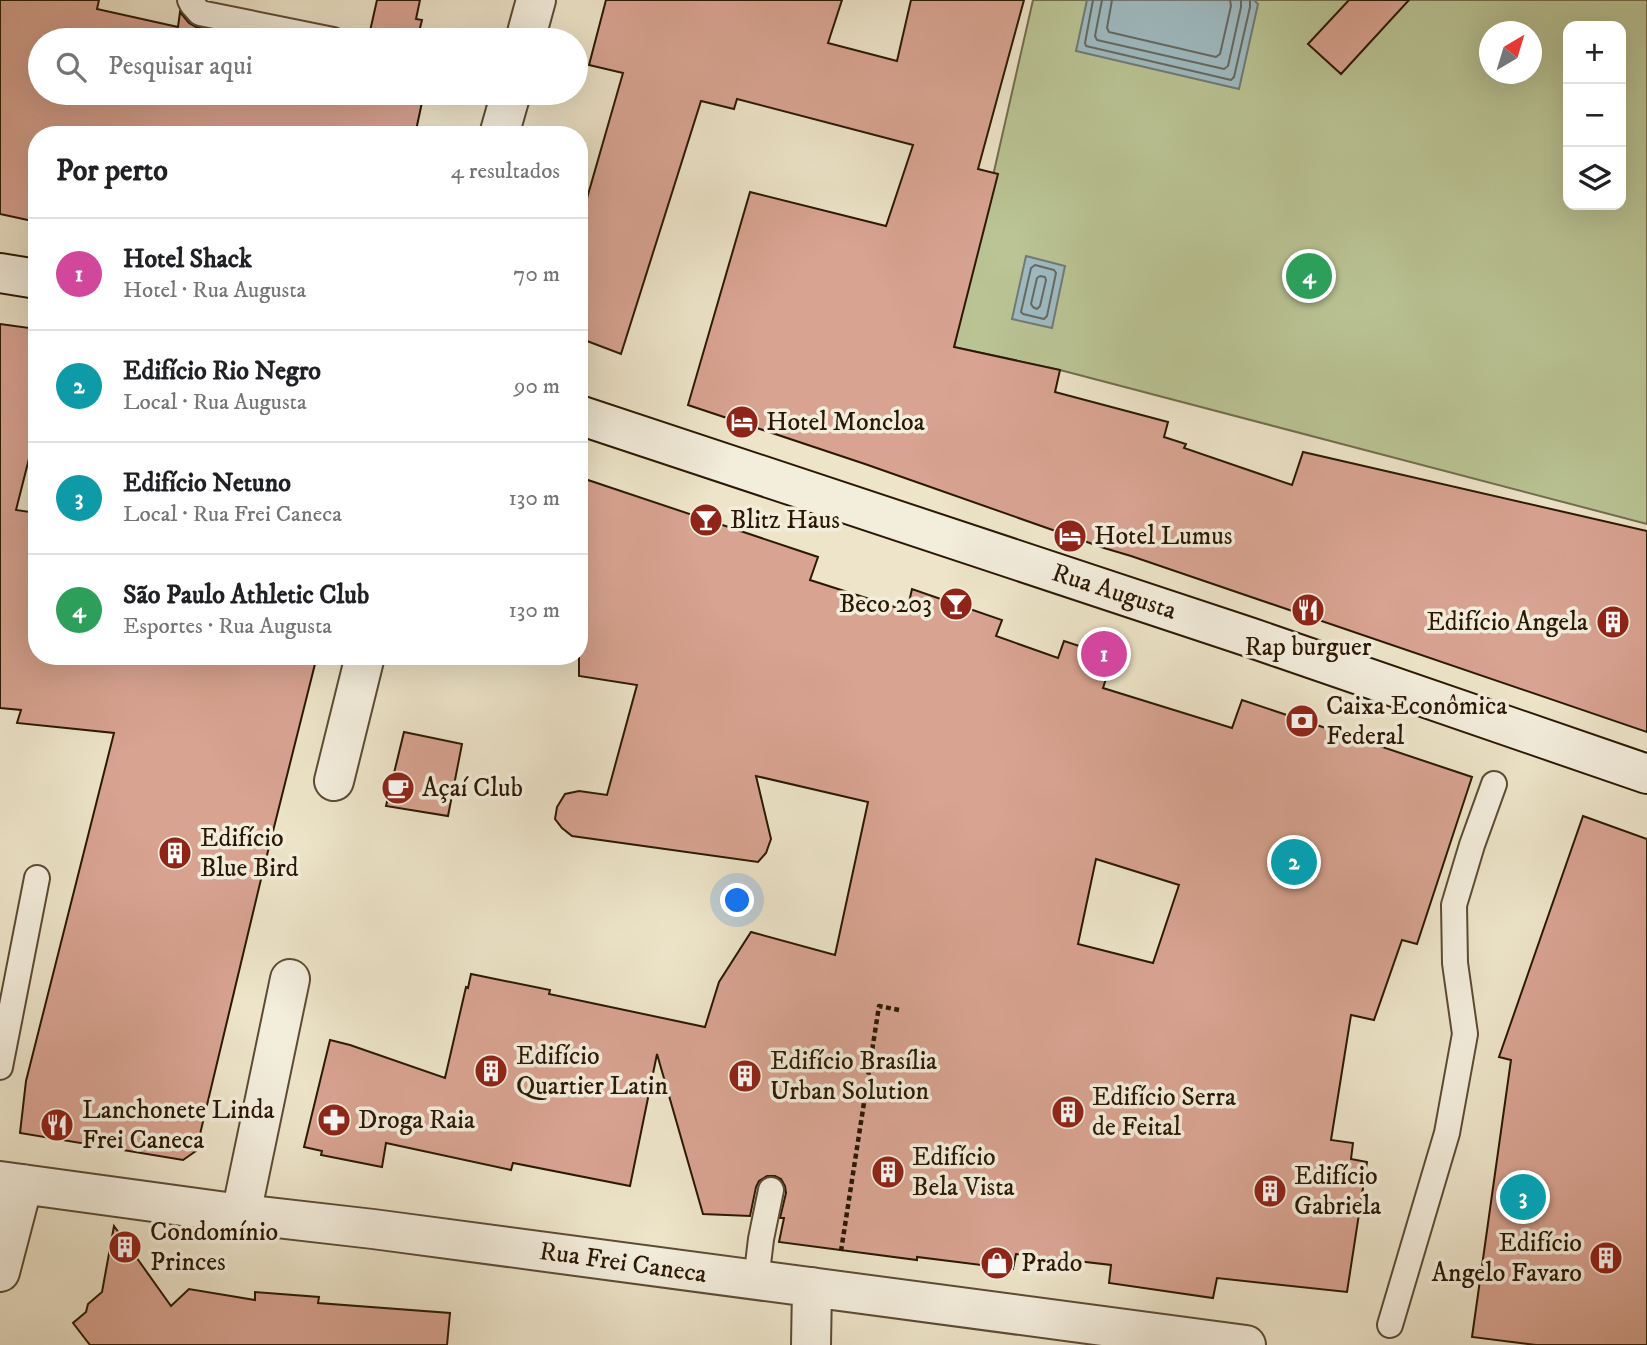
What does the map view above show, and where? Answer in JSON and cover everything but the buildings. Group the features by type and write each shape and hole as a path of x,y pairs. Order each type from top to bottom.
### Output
{"street":[{"path":"528,28 536,0"},
{"path":"502,126 508,105"},
{"path":"0,274 28,278"},
{"name":"Rua Augusta","path":"588,418 1236,632 1647,774"},
{"path":"334,781 363,665"},
{"path":"241,1214 290,979"},
{"path":"0,1272 11,1182"},
{"name":"Rua Frei Caneca","path":"11,1182 1247,1345"},
{"path":"811,1345 824,1289"}],"lane":[{"path":"190,0 200,13 274,28"},
{"path":"1390,1325 1447,1133 1465,1034 1455,963 1454,905 1494,784"},
{"path":"0,1067 37,878"},
{"path":"755,1281 771,1190"}],"path":[{"path":"824,1289 841,1250 879,1006 899,1010"}],"green space":[{"path":"1033,0 1647,0 1647,524 1060,370 954,347"}],"water":[{"path":"1087,0 1254,0 1258,4 1239,89 1076,51"},
{"path":"1026,256 1065,266 1052,328 1012,319"}],"place":[{"name":"São Paulo Athletic Club","path":"1309,276"},
{"name":"Hotel Moncloa","path":"742,422"},
{"name":"Blitz Haus","path":"706,520"},
{"name":"Hotel Lumus","path":"1070,536"},
{"name":"Beco 203","path":"956,604"},
{"name":"Rap burguer","path":"1308,610"},
{"name":"Edifício Angela","path":"1613,622"},
{"name":"Hotel Shack","path":"1104,654"},
{"name":"Caixa Econômica Federal","path":"1302,721"},
{"name":"Açaí Club","path":"398,788"},
{"name":"Edifício Blue Bird","path":"175,853"},
{"name":"Edifício Rio Negro","path":"1294,862"},
{"name":"Edifício Quartier Latin","path":"491,1071"},
{"name":"Edifício Brasília Urban Solution","path":"745,1076"},
{"name":"Edifício Serra de Feital","path":"1068,1112"},
{"name":"Droga Raia","path":"334,1120"},
{"name":"Lanchonete Linda Frei Caneca","path":"57,1125"},
{"name":"Edifício Bela Vista","path":"888,1172"},
{"name":"Edifício Gabriela","path":"1270,1191"},
{"name":"Edifício Netuno","path":"1523,1197"},
{"name":"Condomínio Princes","path":"125,1247"},
{"name":"Edifício Angelo Favaro","path":"1606,1258"},
{"name":"Prado","path":"997,1263"}]}
